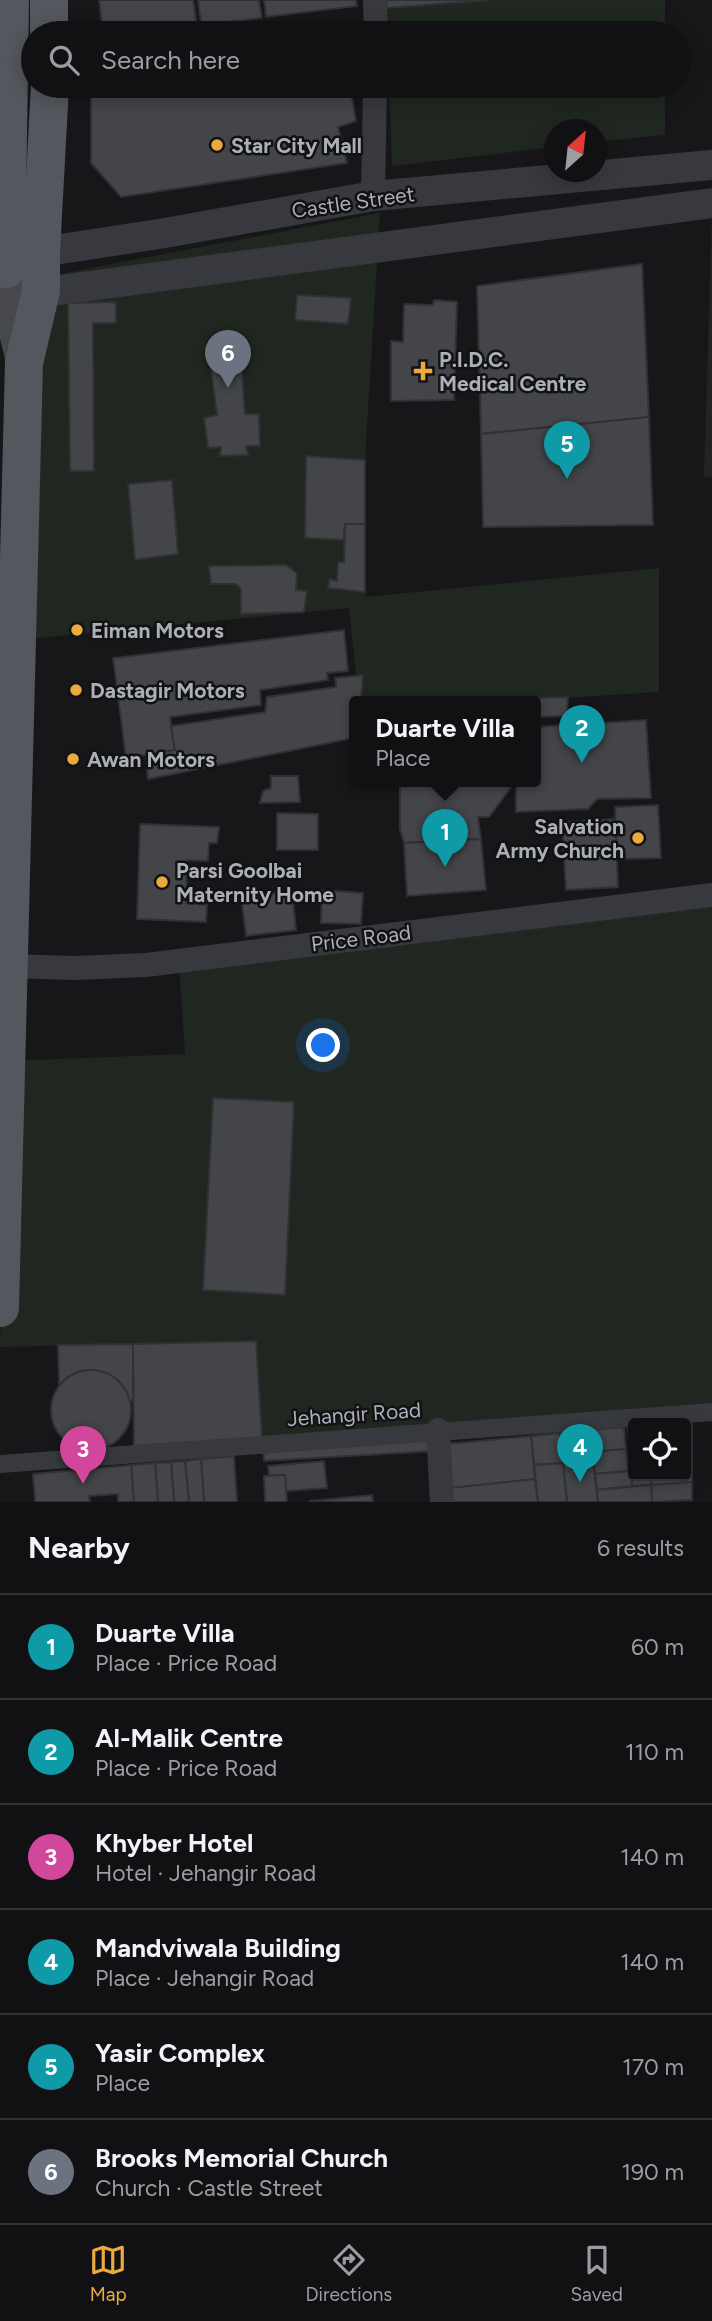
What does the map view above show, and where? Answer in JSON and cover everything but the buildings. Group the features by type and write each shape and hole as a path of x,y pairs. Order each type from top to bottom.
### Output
{"main road":[{"path":"0,1308 3,1014 9,966 24,363 11,285 10,0"},
{"path":"49,0 49,21"},
{"path":"11,285 41,252 49,98"}],"street":[{"path":"375,0 376,21"},
{"path":"373,196 375,98"},
{"name":"Castle Street","path":"41,252 373,196 712,165"},
{"path":"11,285 180,272 712,203"},
{"path":"165,233 180,272"},
{"name":"Price Road","path":"9,966 74,968 146,964 712,895"},
{"name":"Jehangir Road","path":"0,1464 712,1412"},
{"path":"438,1430 442,1502"}],"shaded area":[{"path":"489,0 665,0 665,21 388,21 387,8"},
{"path":"389,98 665,98 665,135 607,141 607,119 544,119 544,148 392,166"},
{"path":"712,209 712,477 704,478"},
{"path":"380,213 365,460 365,597 659,568 659,692 541,699 541,696 358,696 349,608 17,640 23,281"},
{"path":"712,895 712,1412 263,1443 256,1341 0,1347 7,1061 185,1054 179,962"}],"place":[{"name":"Star City Mall","path":"217,145"},
{"name":"P.I.D.C. Medical Centre","path":"423,371"},
{"name":"Brooks Memorial Church","path":"228,388"},
{"name":"Yasir Complex","path":"567,479"},
{"name":"Eiman Motors","path":"77,630"},
{"name":"Dastagir Motors","path":"76,690"},
{"name":"Awan Motors","path":"73,759"},
{"name":"Al-Malik Centre","path":"582,763"},
{"name":"Salvation Army Church","path":"638,838"},
{"name":"Duarte Villa","path":"445,867"},
{"name":"Parsi Goolbai Maternity Home","path":"162,882"},
{"name":"Mandviwala Building","path":"580,1482"},
{"name":"Khyber Hotel","path":"83,1484"}]}
